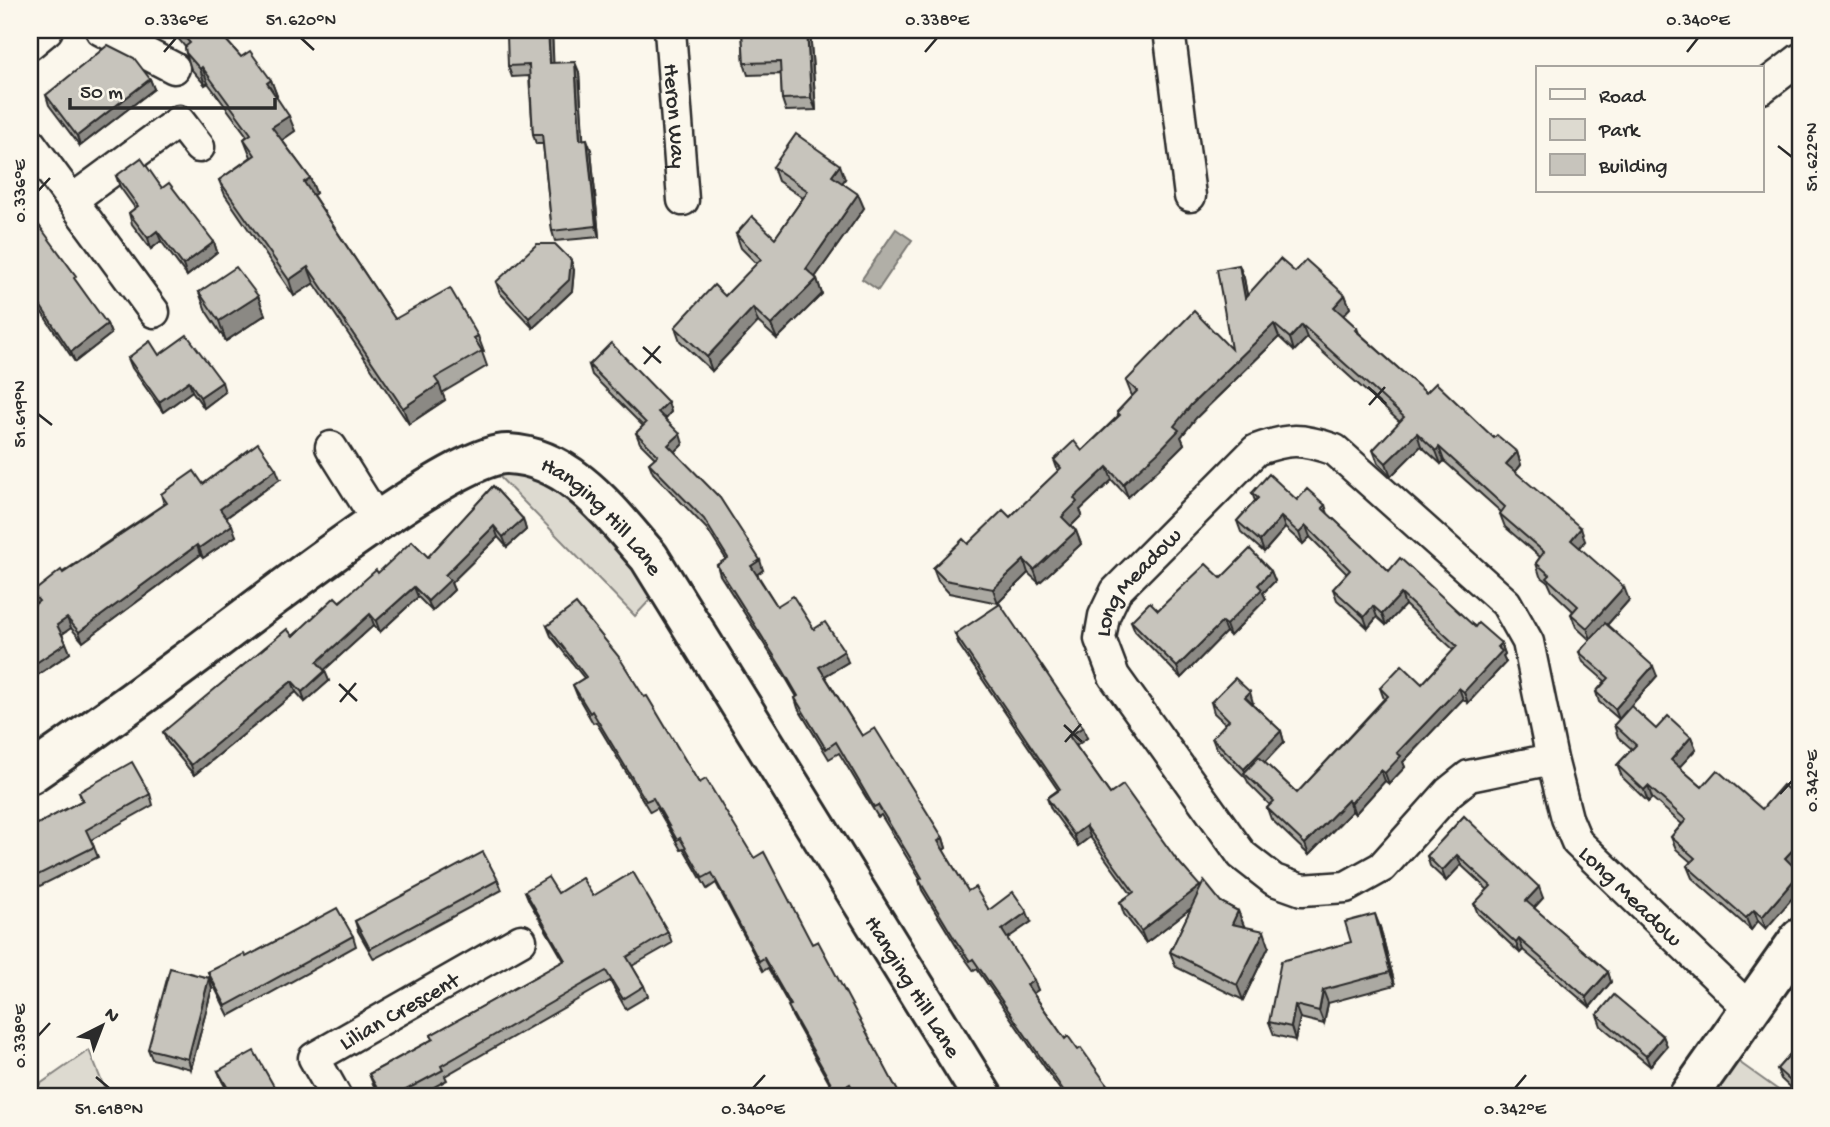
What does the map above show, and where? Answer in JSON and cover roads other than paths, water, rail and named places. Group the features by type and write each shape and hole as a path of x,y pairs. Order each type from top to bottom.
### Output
{"street":[{"path":"30,44 47,30"},
{"path":"101,30 174,68"},
{"name":"Heron Way","path":"670,30 683,200"},
{"path":"1169,30 1190,196"},
{"path":"1764,86 1800,59"},
{"path":"72,200 179,121 199,147"},
{"path":"30,143 154,312"},
{"name":"Long Meadow","path":"1552,759 1469,776 1450,792 1382,867 1346,887 1302,890 1274,880 1242,855 1114,676 1100,639 1104,616 1116,591 1256,450 1283,440 1314,442 1335,450 1506,603 1528,642 1552,759 1567,817 1577,842 1750,1009"},
{"path":"331,447 378,522"},
{"name":"Hanging Hill Lane","path":"30,774 378,522 461,468 506,453 551,463 595,496 649,557 983,1097"},
{"path":"1688,1097 1800,938"},
{"name":"Lilian Crescent","path":"336,1097 314,1058 521,940"}]}
